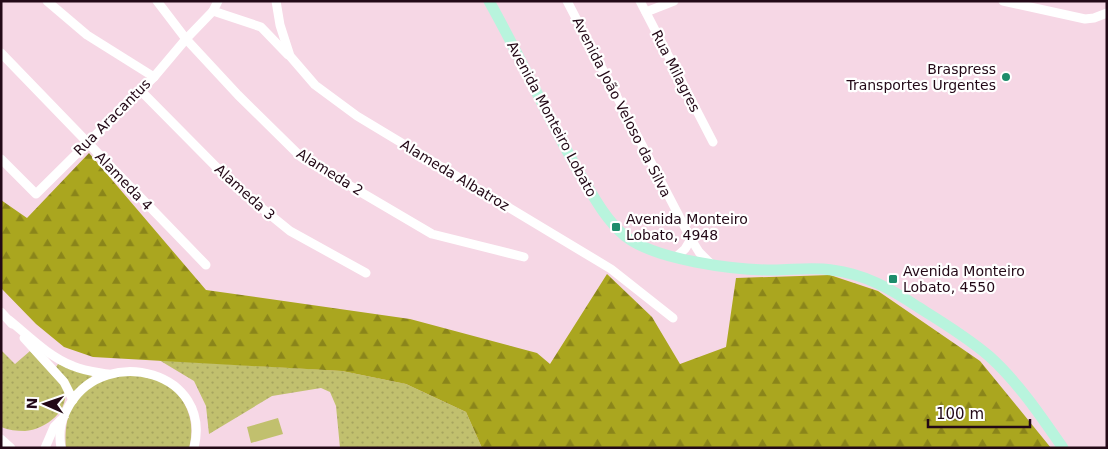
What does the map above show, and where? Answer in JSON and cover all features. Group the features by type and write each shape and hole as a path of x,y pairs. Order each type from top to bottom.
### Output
{"main road":[{"name":"Avenida Monteiro Lobato","path":"489,1 559,138 603,211 616,227 638,244 676,257 710,264 761,269 830,269 851,273 880,284 962,335 990,357 1014,382 1064,448"}],"street":[{"path":"46,1 87,35 154,77"},
{"name":"Alameda 2","path":"157,1 186,39 238,95 301,157 432,234 524,257"},
{"name":"Rua Aracantus","path":"1,159 36,194 154,77 213,11 218,1"},
{"name":"Alameda Albatroz","path":"276,1 280,25 290,56 315,85 356,116 611,269 673,318"},
{"name":"Avenida João Veloso da Silva","path":"567,1 691,240"},
{"name":"Rua Milagres","path":"640,1 713,142"},
{"path":"646,12 674,1"},
{"path":"1003,1 1085,19 1107,13"},
{"path":"213,11 261,26 290,56"},
{"name":"Alameda 4","path":"1,53 206,266"},
{"name":"Alameda 3","path":"140,90 237,188 290,231 366,273"},
{"path":"676,257 691,240 710,264"},
{"path":"1,312 64,382 73,400"},
{"path":"9,320 52,355 88,371 108,374 122,372 147,373 166,380 184,394 193,410 197,425 197,438 194,448"},
{"path":"45,448 54,427 61,420 73,400 86,387 108,374"},
{"path":"60,448 61,420"},
{"path":"1,439 11,448"}],"shaded area":[{"path":"1,350 15,364 30,351 63,387 65,395 61,410 41,427 25,431 1,427"},
{"path":"159,360 342,371 406,384 466,412 482,448 340,448 336,406 330,392 321,388 272,396 209,434 206,406 194,381"},
{"path":"58,364 92,375 91,379 75,391 72,391 56,367"},
{"path":"117,375 152,377 172,388 185,405 189,415 191,437 189,448 66,448 67,421 73,406 84,392 92,386"},
{"path":"278,418 283,434 251,443 247,427"}],"green space":[{"path":"89,153 206,290 410,319 537,353 550,364 607,274 652,317 680,364 726,347 736,278 830,275 878,291 980,361 1051,448 482,448 466,412 406,384 342,371 93,357 64,347 36,324 1,288 1,200 27,218"}],"place":[{"name":"Braspress Transportes Urgentes","path":"1006,77"},
{"name":"Avenida Monteiro Lobato, 4948","path":"616,227"},
{"name":"Avenida Monteiro Lobato, 4550","path":"893,279"}]}
